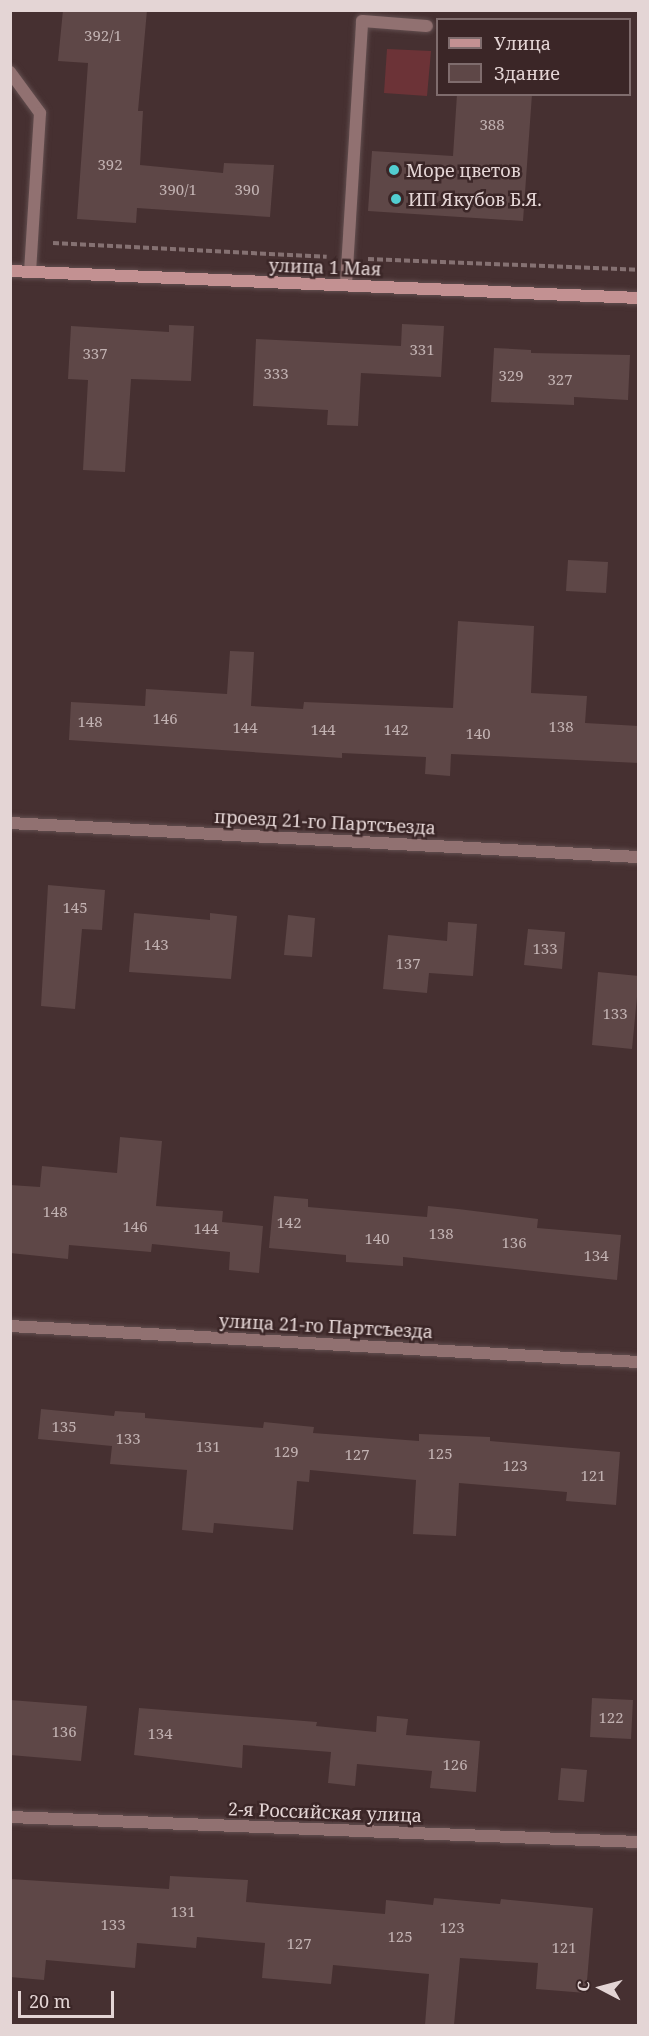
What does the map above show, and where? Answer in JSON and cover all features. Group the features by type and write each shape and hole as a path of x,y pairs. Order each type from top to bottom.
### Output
{"street":[{"path":"346,285 362,21 427,26"},
{"path":"10,72 39,112 30,272"},
{"name":"улица 1 Мая","path":"10,271 639,297"},
{"name":"проезд 21-го Партсъезда","path":"10,823 639,857"},
{"name":"улица 21-го Партсъезда","path":"10,1326 639,1362"},
{"name":"2-я Российская улица","path":"10,1817 639,1842"}],"path":[{"path":"32,242 639,270"}],"shaded area":[{"path":"387,49 431,51 427,96 384,93"}],"building":[{"path":"63,10 147,10 138,111 143,111 140,165 223,173 224,163 274,165 270,217 137,208 136,223 77,219 88,63 58,61"},
{"path":"457,96 532,96 523,221 368,211 372,151 453,156"},
{"path":"402,324 444,326 441,377 361,373 358,426 327,425 328,410 253,406 256,339 401,346"},
{"path":"169,325 194,326 191,381 131,379 125,472 83,470 88,380 68,379 71,326 169,332"},
{"path":"494,348 531,350 531,353 630,355 628,400 574,397 574,405 491,402"},
{"path":"568,560 608,562 606,593 566,591"},
{"path":"458,621 534,626 531,693 587,696 585,723 639,726 639,763 451,754 450,776 425,774 426,757 342,753 342,758 69,740 71,702 145,706 146,689 227,694 230,651 254,652 251,706 303,709 304,702 453,708"},
{"path":"48,885 105,890 102,930 82,929 75,1009 41,1006"},
{"path":"134,913 210,920 210,913 237,916 231,979 129,972"},
{"path":"288,915 315,918 312,957 284,955"},
{"path":"448,922 477,924 473,976 429,973 427,993 383,989 388,935 447,941"},
{"path":"528,929 565,932 562,969 524,965"},
{"path":"598,972 639,976 632,1049 592,1045"},
{"path":"120,1137 162,1141 156,1206 223,1211 222,1222 263,1226 259,1273 229,1270 230,1252 152,1244 151,1252 69,1245 68,1259 10,1253 10,1185 40,1187 42,1166 117,1173"},
{"path":"274,1196 308,1199 308,1207 427,1217 428,1206 458,1209 538,1219 537,1228 621,1235 617,1280 403,1257 403,1266 346,1262 346,1255 269,1248"},
{"path":"41,1409 114,1416 115,1411 145,1413 145,1418 263,1428 264,1422 314,1427 313,1433 419,1441 419,1434 490,1437 490,1441 620,1452 616,1505 566,1501 567,1492 459,1483 456,1536 413,1534 416,1480 310,1470 309,1482 297,1481 293,1530 214,1523 213,1533 182,1530 187,1470 110,1464 112,1446 38,1439"},
{"path":"592,1698 633,1700 631,1739 590,1737"},
{"path":"10,1700 87,1706 81,1761 10,1755"},
{"path":"139,1708 317,1722 316,1726 376,1732 377,1716 408,1719 406,1735 480,1741 476,1792 430,1788 432,1771 357,1764 355,1786 328,1783 331,1752 243,1745 242,1768 134,1755"},
{"path":"561,1768 587,1770 584,1802 558,1800"},
{"path":"170,1876 248,1880 246,1902 385,1914 386,1900 433,1905 434,1898 500,1904 501,1899 593,1908 586,1993 536,1989 538,1963 460,1958 454,2025 425,2025 429,1974 333,1965 331,1984 262,1978 265,1943 197,1937 196,1948 137,1943 135,1968 46,1960 44,1980 10,1977 10,1879 169,1889"}],"place":[{"name":"Море цветов","path":"394,170"},
{"name":"ИП Якубов Б.Я.","path":"396,199"}]}
